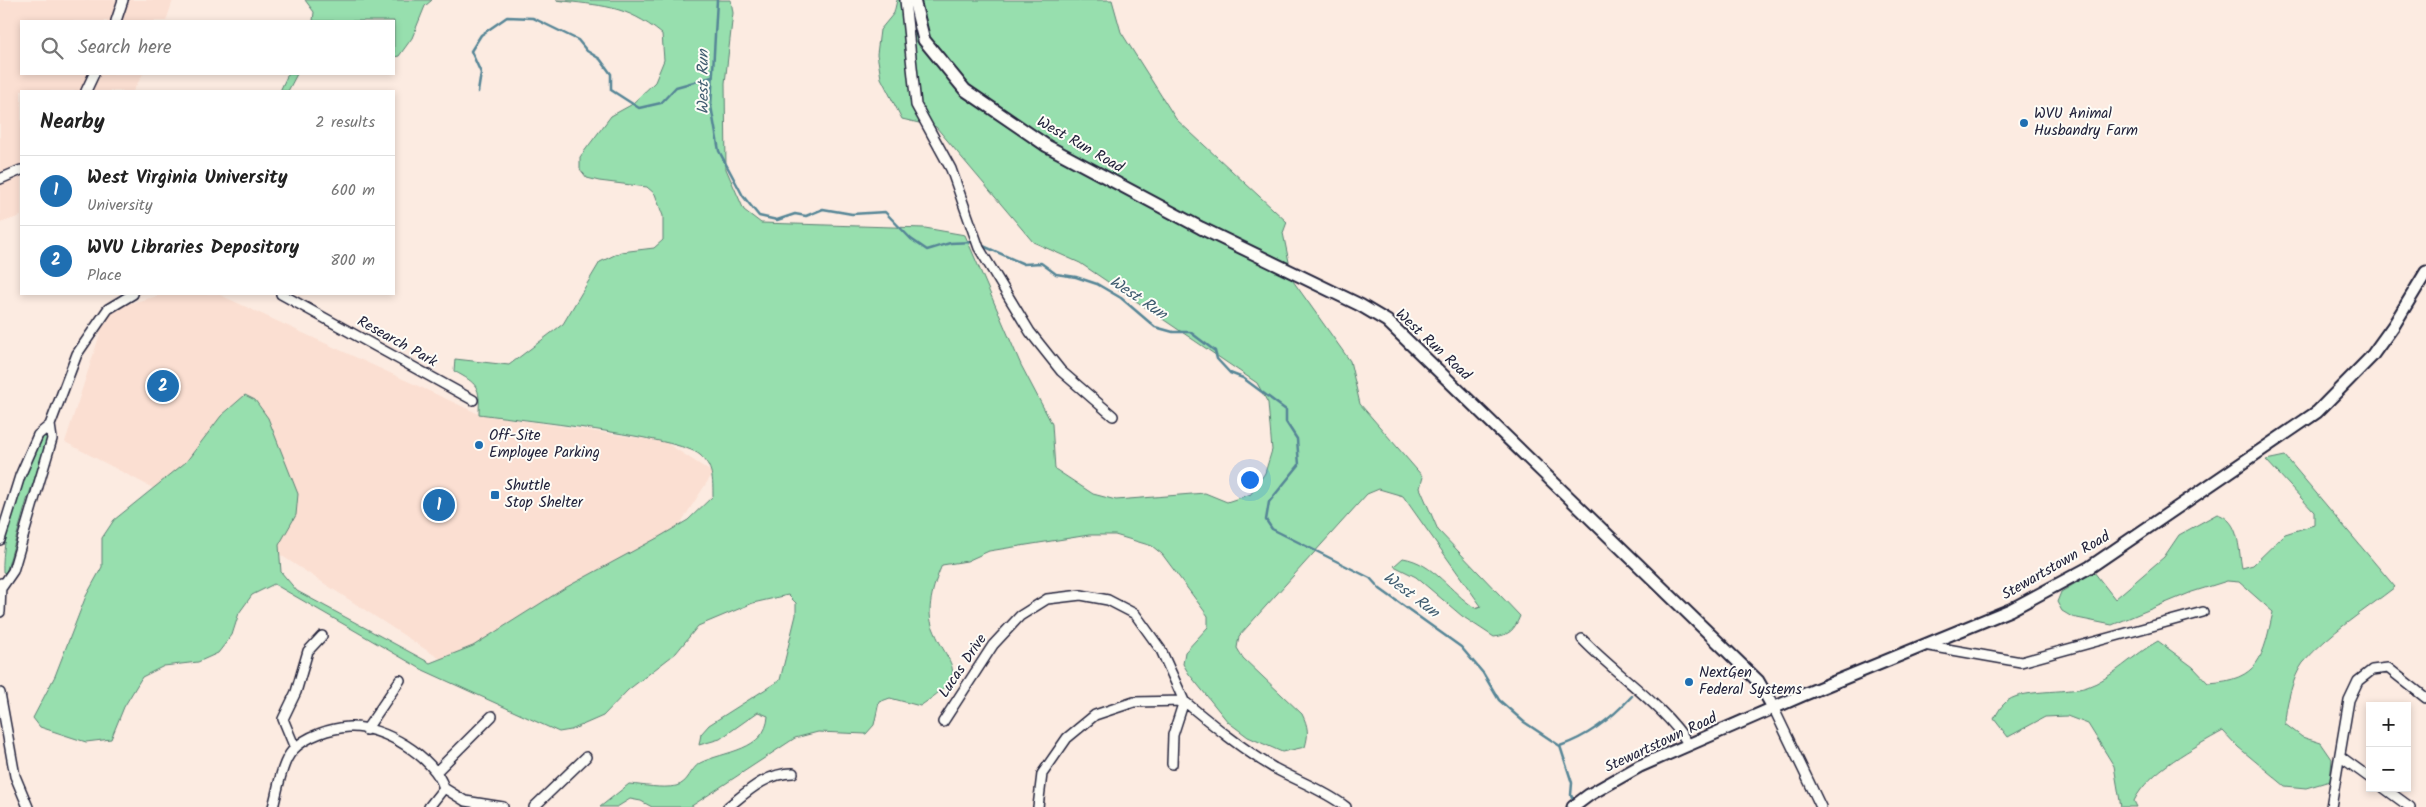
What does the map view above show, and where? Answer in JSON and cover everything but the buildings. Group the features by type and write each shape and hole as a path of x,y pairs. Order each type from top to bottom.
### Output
{"street":[{"path":"116,20 123,0"},
{"path":"905,0 916,105 951,169 979,248 1030,332 1062,371 1113,416"},
{"name":"West Run Road","path":"914,0 924,40 965,90 973,96 1047,146 1201,228 1360,305 1387,321 1758,681 1774,709 1820,807"},
{"path":"86,90 94,75"},
{"path":"0,180 20,170"},
{"name":"Stewartstown Road","path":"1574,807 1589,795 1632,770 2010,610 2057,586 2117,549 2302,424 2332,399 2360,371 2394,325 2426,272"},
{"path":"0,612 1,584 13,571 52,439 50,425 77,354 108,309 131,295"},
{"name":"Research Park","path":"283,295 473,400"},
{"path":"0,540 20,476 38,435 50,425"},
{"name":"Lucas Drive","path":"943,722 992,645 1020,616 1047,599 1081,595 1108,600 1135,614 1161,650 1184,701"},
{"path":"1924,646 2021,662 2203,612"},
{"path":"295,748 283,719 296,692 308,651 322,636"},
{"path":"1582,639 1603,662 1648,700 1682,734 1689,745"},
{"path":"2331,807 2350,700 2358,681 2372,670 2388,668 2426,698"},
{"path":"366,730 400,680"},
{"path":"0,693 16,776 28,807"},
{"path":"1172,764 1173,735 1184,701"},
{"path":"1038,807 1042,774 1067,738 1095,715 1134,702 1184,701 1249,753 1277,769 1310,784 1346,807"},
{"path":"436,772 492,716"},
{"path":"273,807 288,756 295,748 320,733 350,727 366,730 407,744 440,776 444,788 465,800 503,807"},
{"path":"534,807 586,757"},
{"path":"2341,757 2366,775"},
{"path":"728,807 758,783 777,775 793,773"},
{"path":"429,807 444,788"},
{"path":"2389,792 2410,807"}],"shaded area":[{"path":"0,0 173,0 166,20 20,20 20,75 142,75 134,90 20,90 20,216 0,223"},
{"path":"161,295 220,295 479,414 665,442 713,473 669,541 448,664 279,554 65,442 108,309"}],"green space":[{"path":"305,0 432,0 425,6 412,38 399,56 395,57 395,20 313,20 314,12"},
{"path":"556,0 731,0 733,13 725,83 726,169 744,210 761,223 925,228 965,235 1021,365 1052,424 1055,469 1093,494 1116,500 1205,493 1227,502 1251,494 1265,473 1272,450 1268,403 1257,383 1080,263 1033,242 936,127 902,119 881,78 877,54 880,30 894,13 897,0 1112,0 1121,32 1176,119 1287,222 1283,233 1293,281 1350,361 1360,404 1423,477 1420,488 1438,530 1520,616 1516,625 1504,635 1494,637 1462,616 1416,577 1394,566 1403,558 1414,561 1433,572 1475,608 1481,606 1403,496 1379,489 1367,494 1239,636 1237,648 1243,658 1302,714 1306,722 1307,738 1305,747 1282,752 1248,737 1228,722 1189,674 1183,664 1185,652 1208,627 1208,616 1162,554 1152,546 1115,535 1089,535 989,551 967,561 942,565 934,586 930,618 938,640 949,660 952,676 937,694 920,706 890,698 879,702 874,725 866,734 818,732 795,738 690,807 652,807 641,801 630,799 617,807 600,807 629,784 676,786 684,782 700,763 742,748 760,736 765,728 768,716 758,712 720,739 699,745 701,734 709,725 780,680 796,615 796,603 788,595 753,603 698,626 676,653 628,690 603,716 571,730 559,732 423,670 274,584 252,595 239,613 232,635 218,653 198,662 164,666 142,677 124,707 111,739 86,742 40,727 33,718 55,676 86,596 102,567 102,538 114,520 186,462 221,416 245,395 255,400 268,418 298,494 296,515 279,545 281,572 297,591 430,663 473,646 565,588 688,520 713,496 712,479 708,464 700,455 687,448 631,435 479,414 479,397 476,387 468,379 454,371 455,359 509,365 563,324 600,262 621,252 654,248 663,240 663,216 655,194 647,187 587,178 580,169 580,157 611,116 631,105 655,82 664,60 662,34 636,17 612,8"},
{"path":"288,75 296,75 289,90 280,90"},
{"path":"44,436 47,438 45,449 27,500 6,573 3,572 3,557 15,502 28,466"},
{"path":"2285,456 2395,587 2335,632 2313,652 2299,669 2293,684 2288,701 2285,724 2302,737 2321,743 2332,759 2330,781 2306,788 2285,786 2238,747 2223,731 2186,752 2161,770 2141,790 2134,801 2137,807 2121,807 2114,766 2088,724 2067,716 2045,717 2008,737 1994,719 2002,706 2012,698 2032,693 2087,687 2105,678 2158,641 2193,667 2208,683 2239,677 2249,671 2262,653 2273,612 2239,582 2227,581 2192,592 2112,625 2072,617 2062,611 2057,602 2061,592 2094,572 2115,599 2164,557 2179,535 2217,514 2225,517 2234,528 2242,568 2253,565 2285,534 2314,525 2314,512 2266,460"}],"waterway":[{"name":"West Run","path":"717,0 711,106 719,151 743,196 759,216 777,220 795,214 806,216 823,209 852,214 885,212 911,239 927,250 950,243 974,242"},
{"path":"478,92 481,73 471,51 481,35 507,17 533,18 578,40 587,51 600,59 611,74 611,90 639,108 661,103 676,87 712,77"},
{"name":"West Run","path":"981,245 1024,264 1041,263 1056,274 1076,277 1097,284 1121,298 1155,327 1173,332 1190,332 1215,351 1217,359 1230,373 1243,378 1286,410 1286,422 1297,439 1299,465 1269,502 1266,520 1272,529 1370,578 1380,589 1461,647 1483,673 1499,700 1524,722 1560,746 1572,783 1571,795 1574,801"},
{"name":"West Run","path":"1560,746 1581,737 1599,726 1632,696"}],"place":[{"name":"WVU Animal Husbandry Farm","path":"2024,123"},
{"name":"WVU Libraries Depository","path":"163,386"},
{"name":"Off-Site Employee Parking","path":"479,445"},
{"name":"Shuttle Stop Shelter","path":"495,495"},
{"name":"West Virginia University","path":"439,505"},
{"name":"NextGen Federal Systems","path":"1689,682"}]}
